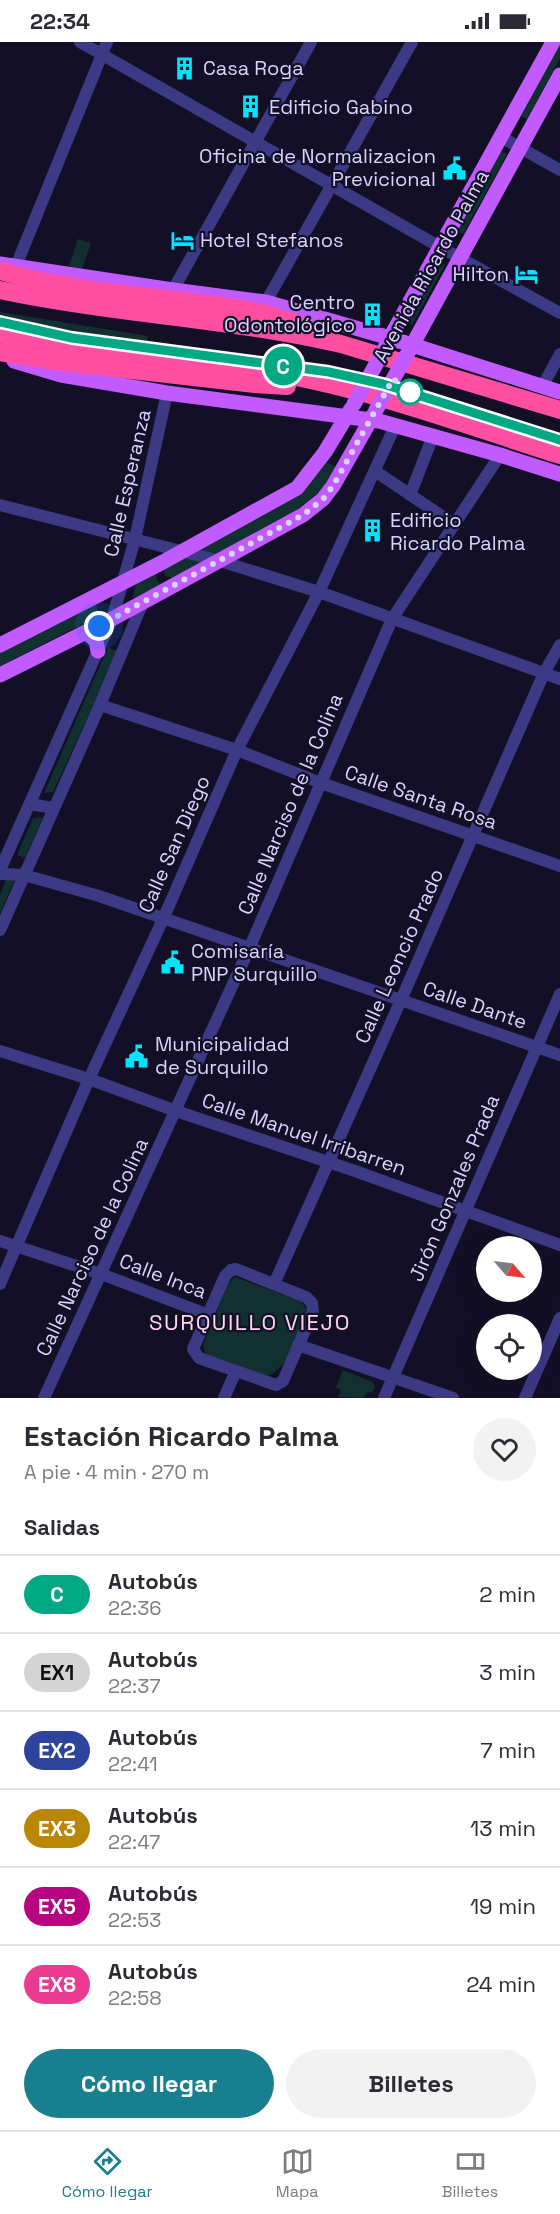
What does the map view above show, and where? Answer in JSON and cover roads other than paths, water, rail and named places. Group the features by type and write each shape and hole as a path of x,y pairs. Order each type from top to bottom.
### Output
{"highway":[{"path":"8,269 54,284 261,313 294,323 341,344"},
{"path":"0,290 92,306 273,329 341,344 560,411"},
{"path":"0,334 55,344 262,372 330,385 560,455"},
{"path":"0,352 65,362 255,384 330,385"}],"main road":[{"name":"Avenida Ricardo Palma","path":"0,645 184,551 297,488 325,452 350,411 553,42"},
{"name":"Avenida Ricardo Palma","path":"0,675 112,619 274,532 303,515 323,499 333,486 373,415 560,75"},
{"path":"0,264 8,269 266,302 409,350 560,392"},
{"path":"0,357 62,375 167,393 373,415 395,426 560,474"},
{"path":"325,452 339,453 346,462"},
{"path":"262,508 262,521 274,532"},
{"path":"163,562 158,571 159,578 167,584 174,585"},
{"path":"86,632 96,641 98,651"}],"street":[{"path":"80,42 104,48 257,142 459,258 560,312"},
{"path":"173,290 311,42"},
{"path":"266,302 412,42"},
{"path":"8,269 104,48"},
{"path":"501,137 560,170"},
{"path":"542,387 560,354"},
{"name":"Calle Esperanza","path":"0,870 112,619 135,539 167,393"},
{"name":"Calle San Diego","path":"0,1284 88,1079 164,917 237,750 319,592 395,426"},
{"path":"410,495 433,436"},
{"name":"Calle Narciso de la Colina","path":"44,1398 249,949 392,619 500,455"},
{"path":"375,471 455,525"},
{"path":"0,505 220,561 319,592 560,679"},
{"path":"0,930 143,602"},
{"name":"Calle Leoncio Prado","path":"274,1284 544,673 560,645"},
{"name":"Calle Santa Rosa","path":"100,705 237,750 321,783 560,866"},
{"path":"30,804 53,808"},
{"name":"Calle Dante","path":"0,874 24,875 164,917 249,949 560,1055"},
{"name":"Jirón Gonzales Prada","path":"384,1398 560,994"},
{"name":"Calle Manuel Irribarren","path":"0,1051 88,1079 560,1245"},
{"name":"Calle Inca","path":"0,1241 100,1274 208,1315"},
{"name":"Calle Inca","path":"236,1371 199,1358 193,1350 225,1276 231,1270 236,1269 306,1297 312,1303 313,1312 298,1345"},
{"path":"525,1398 560,1318"},
{"path":"224,1398 236,1371 279,1384 283,1381 298,1345 453,1398"}],"place":[{"name":"Casa Roga","path":"185,68"},
{"name":"Edificio Gabino","path":"251,107"},
{"name":"Oficina de Normalizacion Previcional","path":"454,168"},
{"name":"Hotel Stefanos","path":"182,240"},
{"name":"Hilton","path":"527,274"},
{"name":"Centro Odontológico","path":"373,314"},
{"name":"Edificio Ricardo Palma","path":"372,531"},
{"name":"Comisaría PNP Surquillo","path":"173,962"},
{"name":"Municipalidad de Surquillo","path":"137,1056"}],"district":[{"name":"SURQUILLO VIEJO","path":"250,1322"}]}
